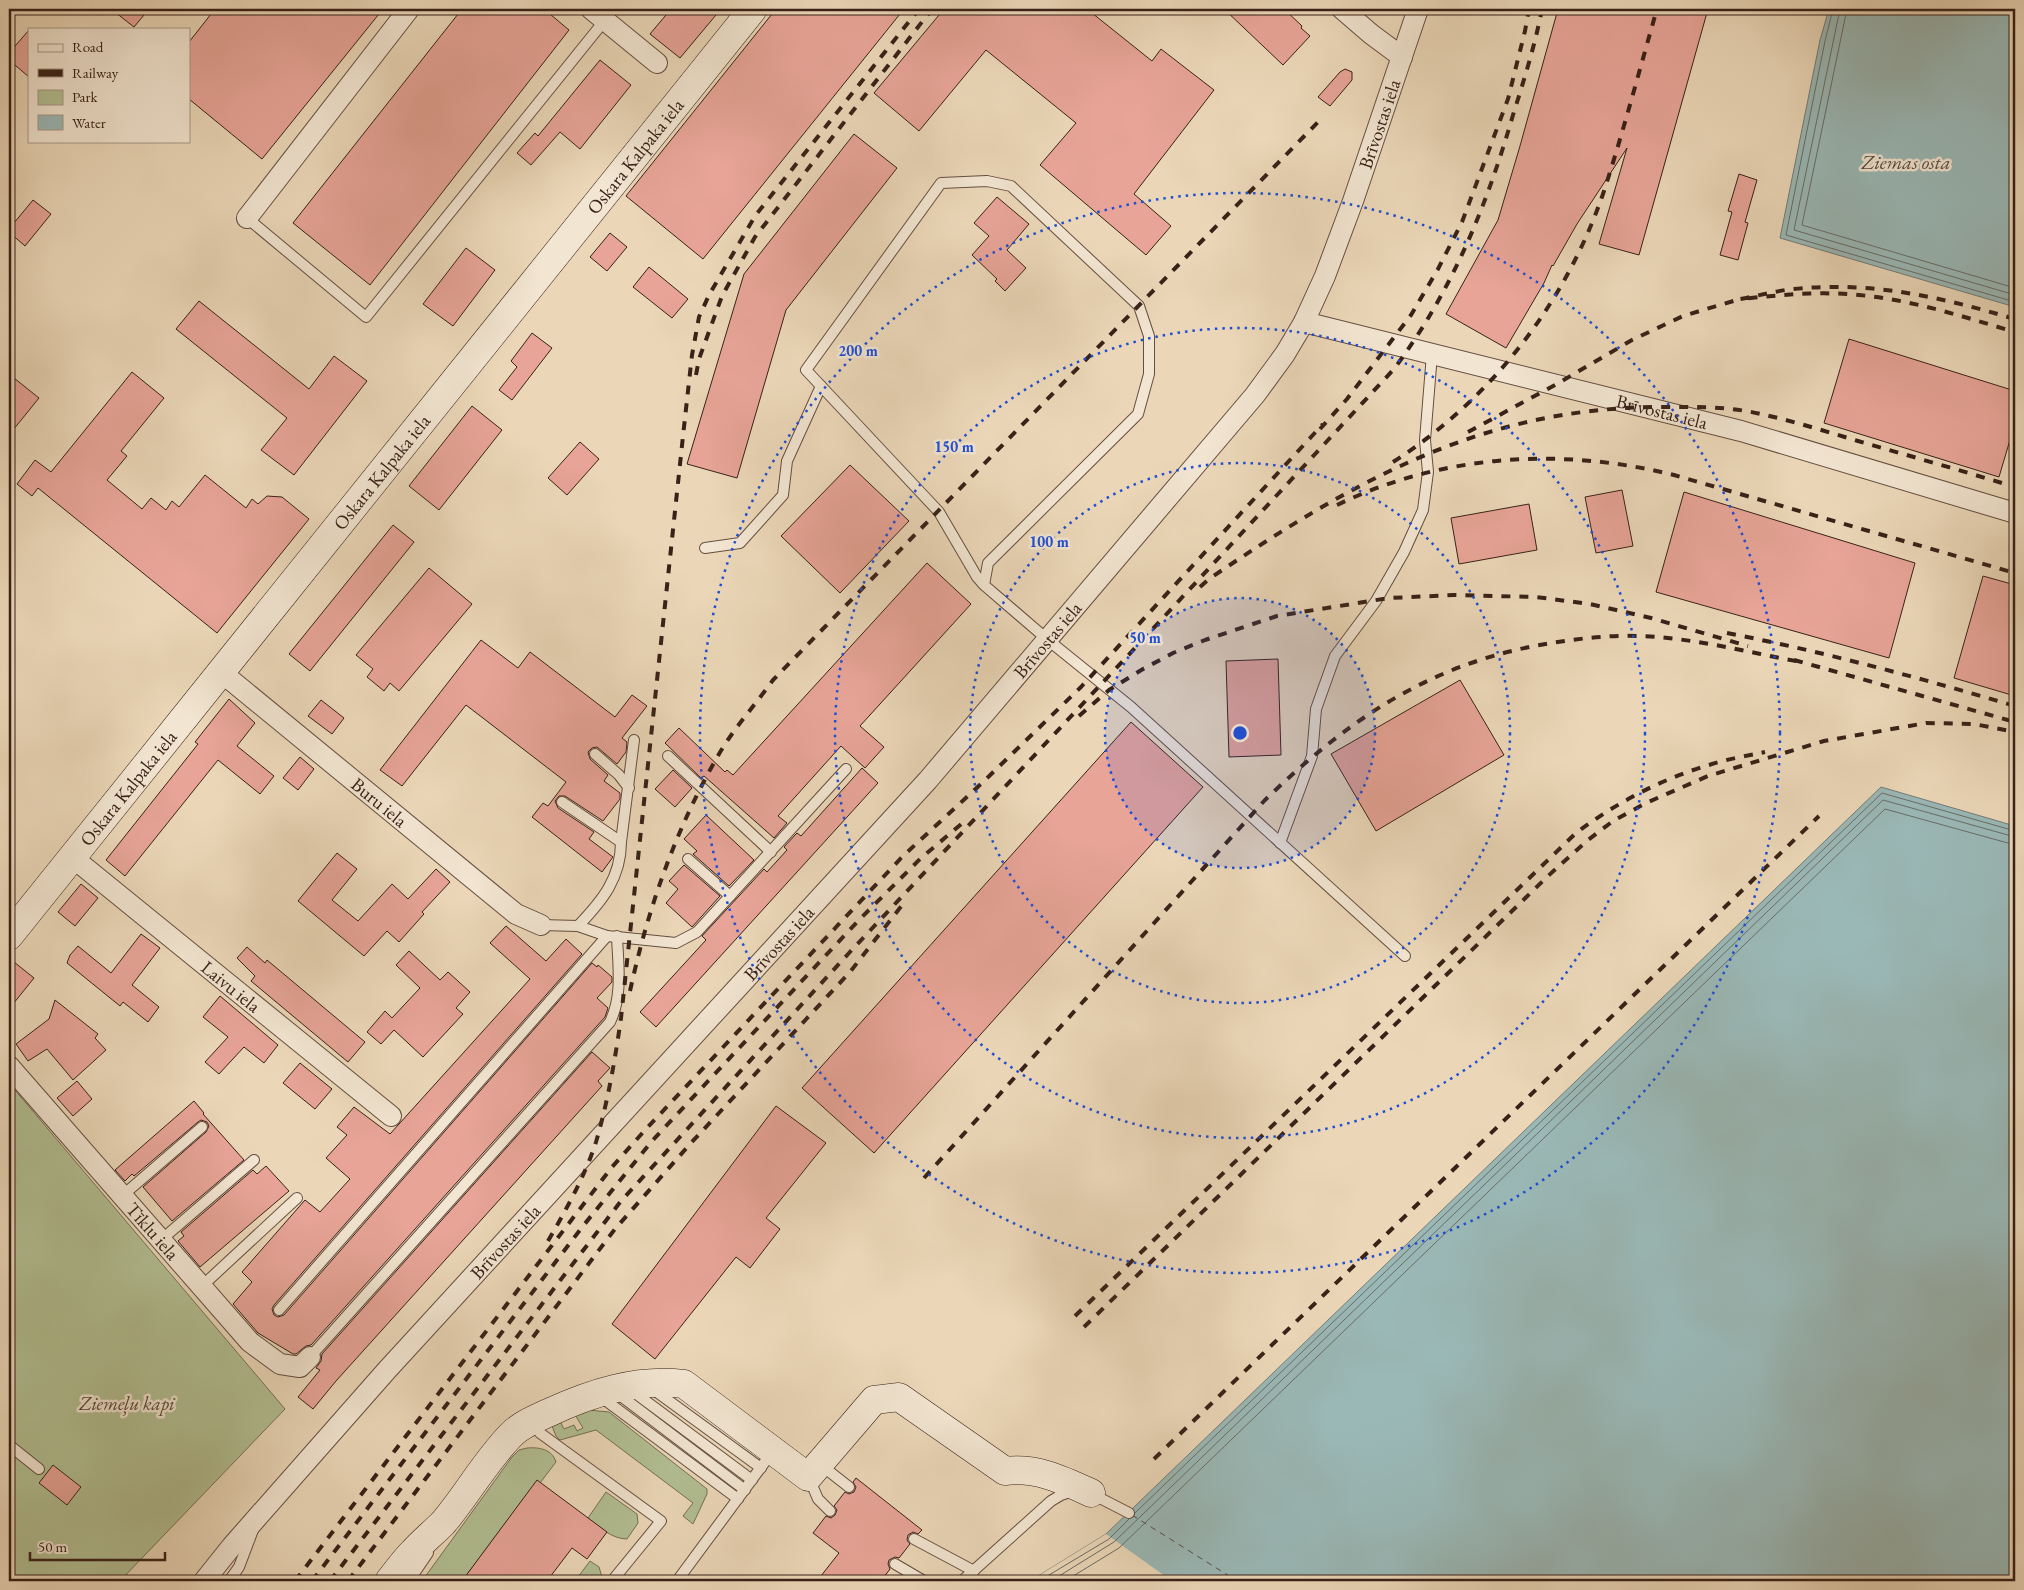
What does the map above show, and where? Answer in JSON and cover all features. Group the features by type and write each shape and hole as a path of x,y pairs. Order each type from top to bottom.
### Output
{"main road":[{"name":"Oskara Kalpaka iela","path":"9,936 753,9"},
{"path":"389,1581 413,1552 443,1523 511,1434 532,1420 620,1388 667,1382 684,1384 767,1460 814,1471 874,1400 899,1397 1005,1471 1019,1469 1056,1476 1091,1493"}],"street":[{"path":"247,218 409,9"},
{"path":"1342,9 1402,57"},
{"name":"Brīvostas iela","path":"204,1581 232,1546 387,1370 928,780 1255,395 1285,354 1304,322 1325,276 1353,201 1418,9"},
{"path":"598,14 657,63"},
{"name":"Brīvostas iela","path":"1304,322 1741,431 2015,513"},
{"name":"Buru iela","path":"221,672 516,914 541,925"},
{"name":"Laivu iela","path":"72,857 392,1116"},
{"name":"Tīklu iela","path":"9,1066 250,1342 280,1364 300,1367 310,1357"},
{"name":"Brīvostas iela","path":"190,1581 232,1546"}],"lane":[{"path":"247,218 366,317 598,14"},
{"path":"984,584 988,563 1138,414 1149,374 1149,336 1139,306 1012,186 987,181 941,183 806,370 939,512 977,577 984,584 1048,640 1130,707 1405,956"},
{"path":"1280,843 1312,756 1316,709 1335,656 1376,601 1404,552 1422,510 1428,472 1425,440 1432,354"},
{"path":"704,548 740,543 783,495 787,461 821,386"},
{"path":"578,926 600,903 617,872 621,857 621,842 634,740"},
{"path":"595,754 619,775 629,788"},
{"path":"668,756 770,852"},
{"path":"541,925 578,926 612,936 676,943 697,932 846,769"},
{"path":"562,802 621,842"},
{"path":"688,859 730,896"},
{"path":"279,1310 612,936"},
{"path":"310,1357 610,1022 616,1008 619,980 612,936"},
{"path":"122,1196 202,1127"},
{"path":"160,1240 254,1160"},
{"path":"201,1287 297,1198"},
{"path":"620,1388 752,1480"},
{"path":"620,1388 745,1490"},
{"path":"620,1388 738,1499"},
{"path":"532,1420 540,1433 661,1521 612,1581"},
{"path":"9,1445 39,1469"},
{"path":"677,1581 767,1460"},
{"path":"814,1471 849,1487"},
{"path":"814,1471 818,1499 830,1511"},
{"path":"962,1581 1051,1500 1072,1491 1091,1493 1129,1512"},
{"path":"229,1581 239,1567 258,1517"},
{"path":"409,1581 427,1554 443,1523"},
{"path":"914,1540 974,1571"},
{"path":"895,1564 924,1581"}],"green space":[{"name":"Ziemeļu kapi","path":"9,1083 285,1409 120,1581 9,1581"},
{"path":"577,1409 609,1412 707,1489 707,1494 693,1524 683,1516 693,1503 596,1430 560,1440 552,1426 560,1421 564,1429 574,1425 577,1431 583,1428 574,1413"},
{"path":"527,1448 544,1450 551,1454 556,1462 540,1483 537,1481 462,1581 422,1581 512,1457 519,1450"},
{"path":"606,1492 637,1514 638,1523 627,1539 611,1535 588,1518"},
{"path":"590,1561 599,1567 602,1577 598,1581 575,1581"}],"water":[{"name":"Ziemas osta","path":"1829,9 2015,9 2015,307 1780,238 1820,40"},
{"path":"1881,787 2015,826 2015,1581 1030,1581 1106,1534"}],"pier":[{"path":"1106,1534 1172,1581 1030,1581"}],"building":[{"path":"111,9 149,9 134,27"},
{"path":"215,9 383,9 262,159 190,100 190,41"},
{"path":"462,9 544,9 569,30 370,285 293,223"},
{"path":"671,9 721,9 680,58 650,34"},
{"path":"776,9 904,9 703,259 626,196"},
{"path":"944,9 1087,9 1152,61 1161,49 1214,90 1134,194 1171,226 1146,255 1040,165 1076,123 986,50 919,131 874,93"},
{"path":"1224,9 1284,9 1310,36 1283,65"},
{"path":"1558,9 1708,9 1639,255 1599,244 1627,148 1552,265 1544,283 1506,348 1446,314 1498,220"},
{"path":"28,31 28,76 9,60 9,53"},
{"path":"600,60 631,85 580,149 560,132 531,165 517,153 535,133 538,136"},
{"path":"1345,69 1352,72 1352,80 1330,106 1318,97 1340,72"},
{"path":"854,134 897,168 786,310 737,478 687,464 744,274"},
{"path":"1739,174 1757,180 1745,222 1748,223 1738,260 1720,255 1732,212 1728,211"},
{"path":"997,197 1029,224 1007,250 1026,268 1005,291 995,281 997,279 972,255 989,236 974,223"},
{"path":"33,200 51,214 25,246 9,232 9,229"},
{"path":"610,233 627,247 607,271 590,257"},
{"path":"466,248 495,270 453,326 423,304"},
{"path":"649,267 688,299 672,318 633,287"},
{"path":"199,301 309,389 334,356 367,381 294,475 261,450 287,418 176,329"},
{"path":"532,333 552,348 512,400 499,390 517,367 511,361"},
{"path":"1849,339 2015,391 2015,423 1999,477 1824,423"},
{"path":"132,372 164,398 121,451 127,456 107,480 142,509 151,498 166,510 172,501 179,507 205,475 246,508 252,499 258,504 267,496 282,497 309,519 217,633 38,488 32,496 17,484 35,460 51,472"},
{"path":"9,374 39,398 9,435"},
{"path":"472,406 502,430 439,510 409,486"},
{"path":"580,442 599,459 567,495 548,478"},
{"path":"850,465 909,521 840,593 781,536"},
{"path":"1622,490 1633,546 1596,553 1585,497"},
{"path":"1684,492 1915,563 1889,658 1656,592"},
{"path":"1529,504 1537,550 1459,564 1451,518"},
{"path":"393,525 414,542 310,671 289,654"},
{"path":"927,563 971,604 860,726 884,747 865,768 841,746 778,816 787,823 774,838 704,776 701,778 665,743 679,728 725,772 727,770 733,775"},
{"path":"429,568 472,604 399,691 390,683 384,691 367,677 373,669 356,655"},
{"path":"1983,576 2015,585 2015,696 1954,678"},
{"path":"481,640 518,668 530,652 615,717 632,695 647,706 622,738 627,742 626,752 617,764 597,747 592,748 588,752 590,759 608,775 604,781 620,793 620,799 603,821 565,796 559,796 555,801 558,808 594,832 589,839 613,857 602,872 532,817 543,803 548,806 566,782 466,705 402,786 380,770"},
{"path":"1278,659 1281,755 1229,757 1226,661"},
{"path":"1460,680 1504,755 1376,831 1331,754"},
{"path":"229,699 255,723 237,746 274,776 260,794 218,760 125,876 106,860 198,744 195,742"},
{"path":"321,700 344,718 332,734 308,716"},
{"path":"1131,722 1203,787 874,1153 802,1088"},
{"path":"300,757 314,769 298,790 283,778"},
{"path":"862,768 878,783 656,1027 640,1012 706,940 702,936 764,869 767,872 787,850 784,847 797,833 801,836"},
{"path":"673,770 692,788 675,807 655,789"},
{"path":"706,815 754,860 729,886 693,854 697,851 684,839"},
{"path":"337,853 357,869 332,900 358,921 392,884 408,899 436,869 450,882 422,912 424,914 399,942 387,931 364,956 298,901"},
{"path":"684,865 720,896 692,927 666,903 678,889 669,881"},
{"path":"81,884 98,898 75,926 58,912"},
{"path":"506,926 546,961 566,939 582,954 274,1305 272,1309 274,1315 278,1317 284,1315 592,963 597,967 598,965 612,977 612,982 597,998 608,1008 605,1017 311,1345 293,1354 258,1333 233,1304 252,1282 242,1272 305,1200 320,1212 350,1179 326,1158 347,1135 337,1127 354,1107 390,1134 530,979 490,943"},
{"path":"141,934 160,948 132,985 159,1007 148,1022 123,1002 120,1006 67,963 70,955 78,946 111,973"},
{"path":"247,947 265,963 267,960 365,1042 348,1062 251,981 255,976 237,958"},
{"path":"409,951 440,980 448,972 470,992 456,1008 463,1014 423,1057 394,1030 381,1044 367,1032 385,1011 392,1018 420,988 396,965"},
{"path":"9,958 34,978 9,1009"},
{"path":"220,996 278,1045 264,1063 244,1047 219,1074 205,1062 228,1037 203,1017"},
{"path":"55,1000 98,1034 95,1038 106,1050 73,1080 47,1049 28,1061 16,1044 49,1019"},
{"path":"592,1052 610,1068 598,1081 602,1086 336,1381 313,1409 298,1397 320,1370 316,1368 321,1361 322,1354"},
{"path":"300,1063 332,1089 315,1109 283,1083"},
{"path":"77,1081 92,1099 73,1116 57,1098"},
{"path":"194,1101 203,1114 244,1160 172,1221 143,1187 206,1132 209,1126 207,1122 201,1120 198,1122 134,1176 132,1174 125,1181 115,1170"},
{"path":"776,1106 826,1143 766,1218 780,1229 750,1268 736,1257 655,1359 612,1324"},
{"path":"266,1166 289,1191 200,1267 178,1241 184,1236 181,1232 253,1170 257,1174"},
{"path":"53,1465 81,1487 67,1505 39,1483"},
{"path":"856,1478 922,1530 918,1534 913,1532 908,1535 907,1540 910,1544 899,1558 895,1557 889,1560 890,1569 881,1581 817,1581 839,1553 813,1533 826,1516 831,1518 835,1515 837,1510 834,1506 845,1492 849,1494 854,1492 856,1487 853,1482"},
{"path":"537,1480 607,1532 587,1559 572,1548 547,1581 462,1581"}],"ferry route":[{"path":"1132,1515 1237,1581"}],"railway":[{"path":"548,1241 575,1193 592,1155 611,1080 621,1018 692,355 699,317 709,295 755,216 919,9"},
{"path":"696,375 699,359 722,296 755,237 932,9"},
{"path":"1320,429 1347,399 1411,315 1438,269 1462,222 1508,99 1529,9"},
{"path":"330,1581 621,1201 849,953 1394,369 1415,340 1450,279 1479,216 1503,149 1533,49 1542,9"},
{"path":"1393,462 1463,408 1494,377 1523,343 1548,307 1570,269 1589,229 1605,188 1657,9"},
{"path":"630,991 645,929 665,869 689,811 725,744 773,680 1320,120"},
{"path":"2015,319 1933,298 1879,289 1851,287 1793,289 1740,299 1814,293 1879,297 1938,310 2015,332"},
{"path":"1468,432 1555,385 1632,340 1683,316 1740,299"},
{"path":"1200,587 1262,544 1314,512 1366,483 1419,458 1474,437 1531,421 1591,411 1655,407 1735,409 1802,424 2015,487"},
{"path":"295,1581 612,1167 903,856 1081,687 1323,424"},
{"path":"1337,505 1377,488 1418,475 1460,466 1503,460 1589,461 1631,466 1674,475 2015,573"},
{"path":"1079,716 1109,690 1143,669 1173,653 1205,640 1277,616 1389,598 1454,595 1536,597 1590,604 1651,618 1748,646"},
{"path":"1727,633 1800,648 1872,666 2015,706"},
{"path":"924,1178 1265,800 1326,746 1388,702 1421,684 1457,668 1534,646 1585,638 1623,636 1677,639 1801,662"},
{"path":"1794,660 2015,722"},
{"path":"1084,1327 1548,876 1588,840 1613,821 1646,803 1708,776 1824,741 1926,723 1974,724 2015,732"},
{"path":"1075,1316 1576,833 1623,802 1674,777 1730,759 1765,752"},
{"path":"1154,1459 1819,816"},
{"path":"312,1581 583,1226 652,1141 858,921 920,859 966,820"},
{"path":"348,1581 615,1229 691,1143 850,972 903,904"}]}
